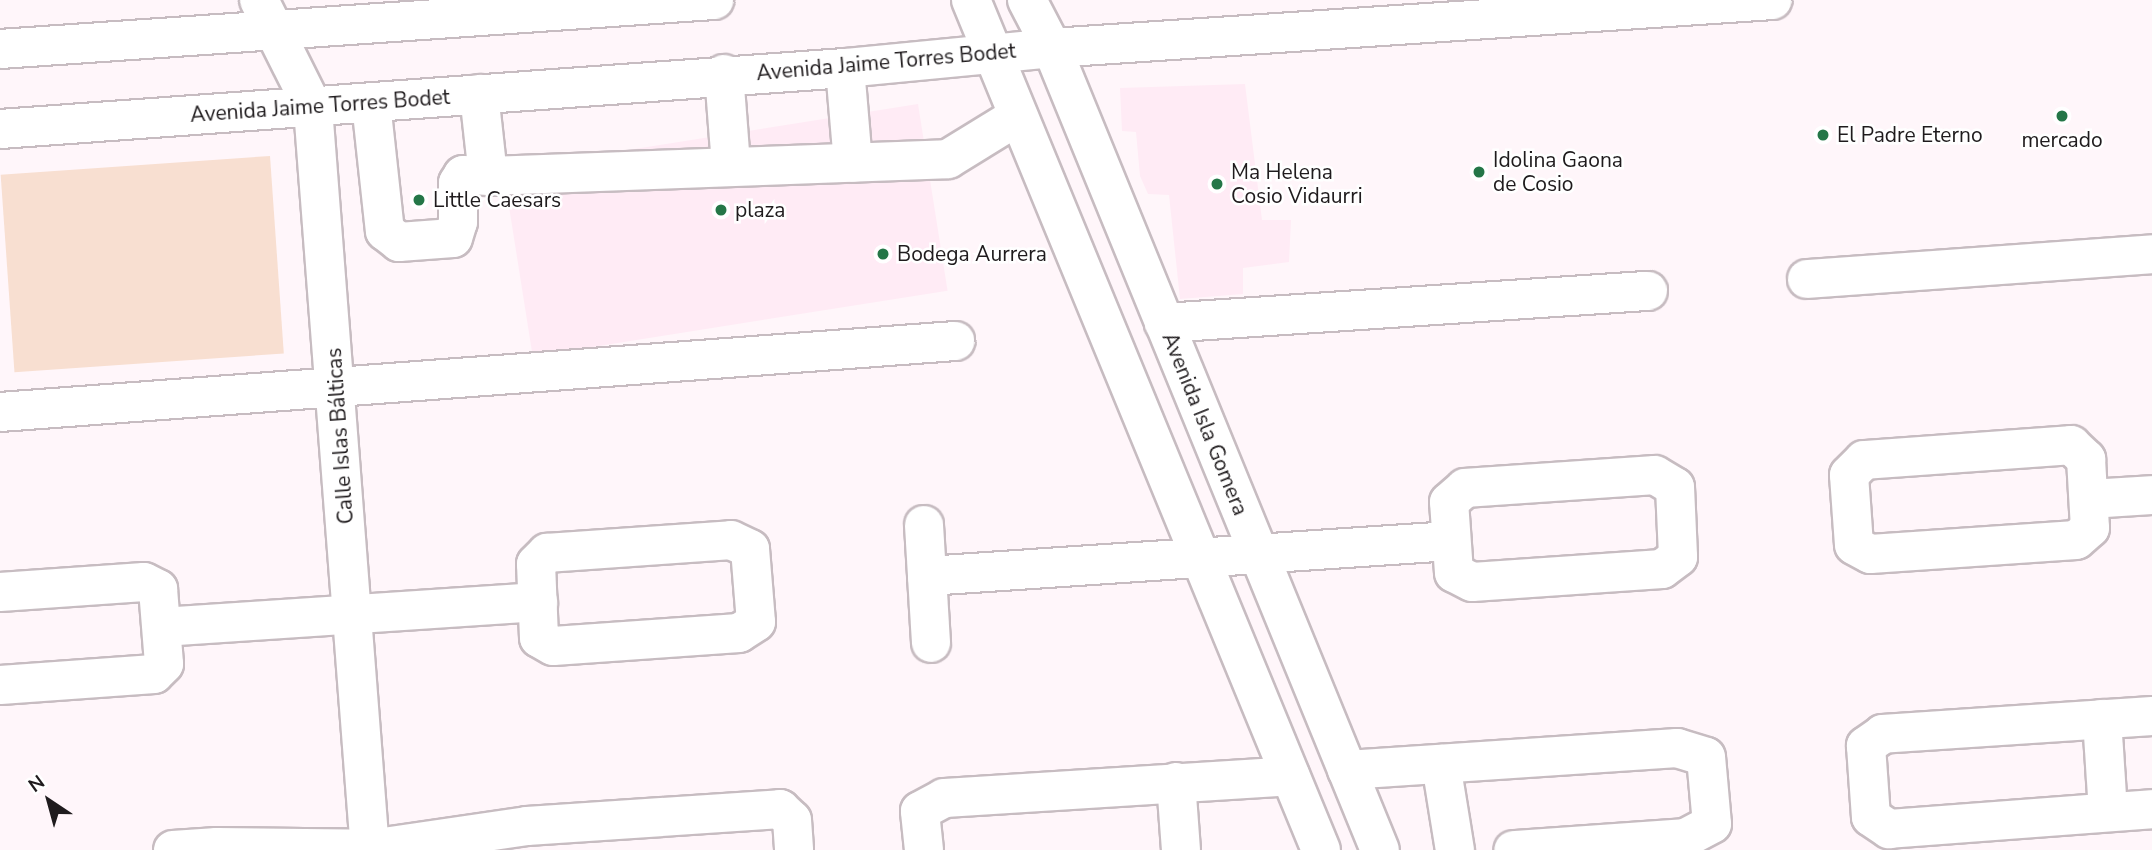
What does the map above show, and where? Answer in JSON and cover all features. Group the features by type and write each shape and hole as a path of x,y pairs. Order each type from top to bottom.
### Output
{"street":[{"path":"0,49 266,16 714,0"},
{"path":"971,0 1321,850"},
{"name":"Avenida Isla Gomera","path":"1027,0 1052,48 1380,850"},
{"name":"Avenida Jaime Torres Bodet","path":"0,129 845,68 1052,48 1772,0"},
{"name":"Calle Islas Bálticas","path":"266,16 313,108 370,849"},
{"path":"845,68 853,163"},
{"path":"724,75 731,165"},
{"path":"479,94 488,176"},
{"path":"371,103 385,231 399,242 453,238 458,222 458,183 463,175 948,159 1018,116"},
{"path":"1807,279 2152,254"},
{"path":"1164,323 1648,291"},
{"path":"0,412 955,341"},
{"path":"2071,445 2086,459 2089,499 2090,528 2076,540 1870,554 1854,545 1850,475 1864,460 2071,445"},
{"path":"1655,475 1675,487 1678,557 1662,569 1472,582 1454,573 1451,541 1449,502 1465,488 1655,475"},
{"path":"2089,499 2152,495"},
{"path":"924,525 931,643"},
{"path":"731,540 750,550 756,622 739,633 553,646 539,638 538,602 536,564 547,553 731,540"},
{"path":"927,576 1451,541"},
{"path":"0,592 144,582 158,589 164,664 154,674 0,685"},
{"path":"162,627 538,602"},
{"path":"2152,716 1883,734 1867,746 1871,817 1889,828 2152,809"},
{"path":"2102,719 2108,811"},
{"path":"1347,770 1677,748 1706,757 1712,824 1686,838 1513,850"},
{"path":"1441,764 1455,850"},
{"path":"924,850 920,811 944,798 1290,776"},
{"path":"1176,782 1181,850"},
{"path":"173,850 370,849 528,838 780,809 792,820 794,850"}],"shaded area":[{"path":"1245,84 1262,220 1291,220 1289,262 1243,268 1243,294 1180,299 1169,195 1148,194 1140,176 1136,132 1122,131 1120,88"},
{"name":"plaza","path":"918,104 948,291 533,356 503,170"},
{"path":"270,156 284,354 14,372 1,175"}],"place":[{"name":"mercado","path":"2062,116"},
{"name":"El Padre Eterno","path":"1823,135"},
{"name":"Idolina Gaona de Cosio","path":"1479,172"},
{"name":"Ma Helena Cosio Vidaurri","path":"1217,184"},
{"name":"Little Caesars","path":"419,200"},
{"name":"plaza","path":"721,210"},
{"name":"Bodega Aurrera","path":"883,254"}]}
